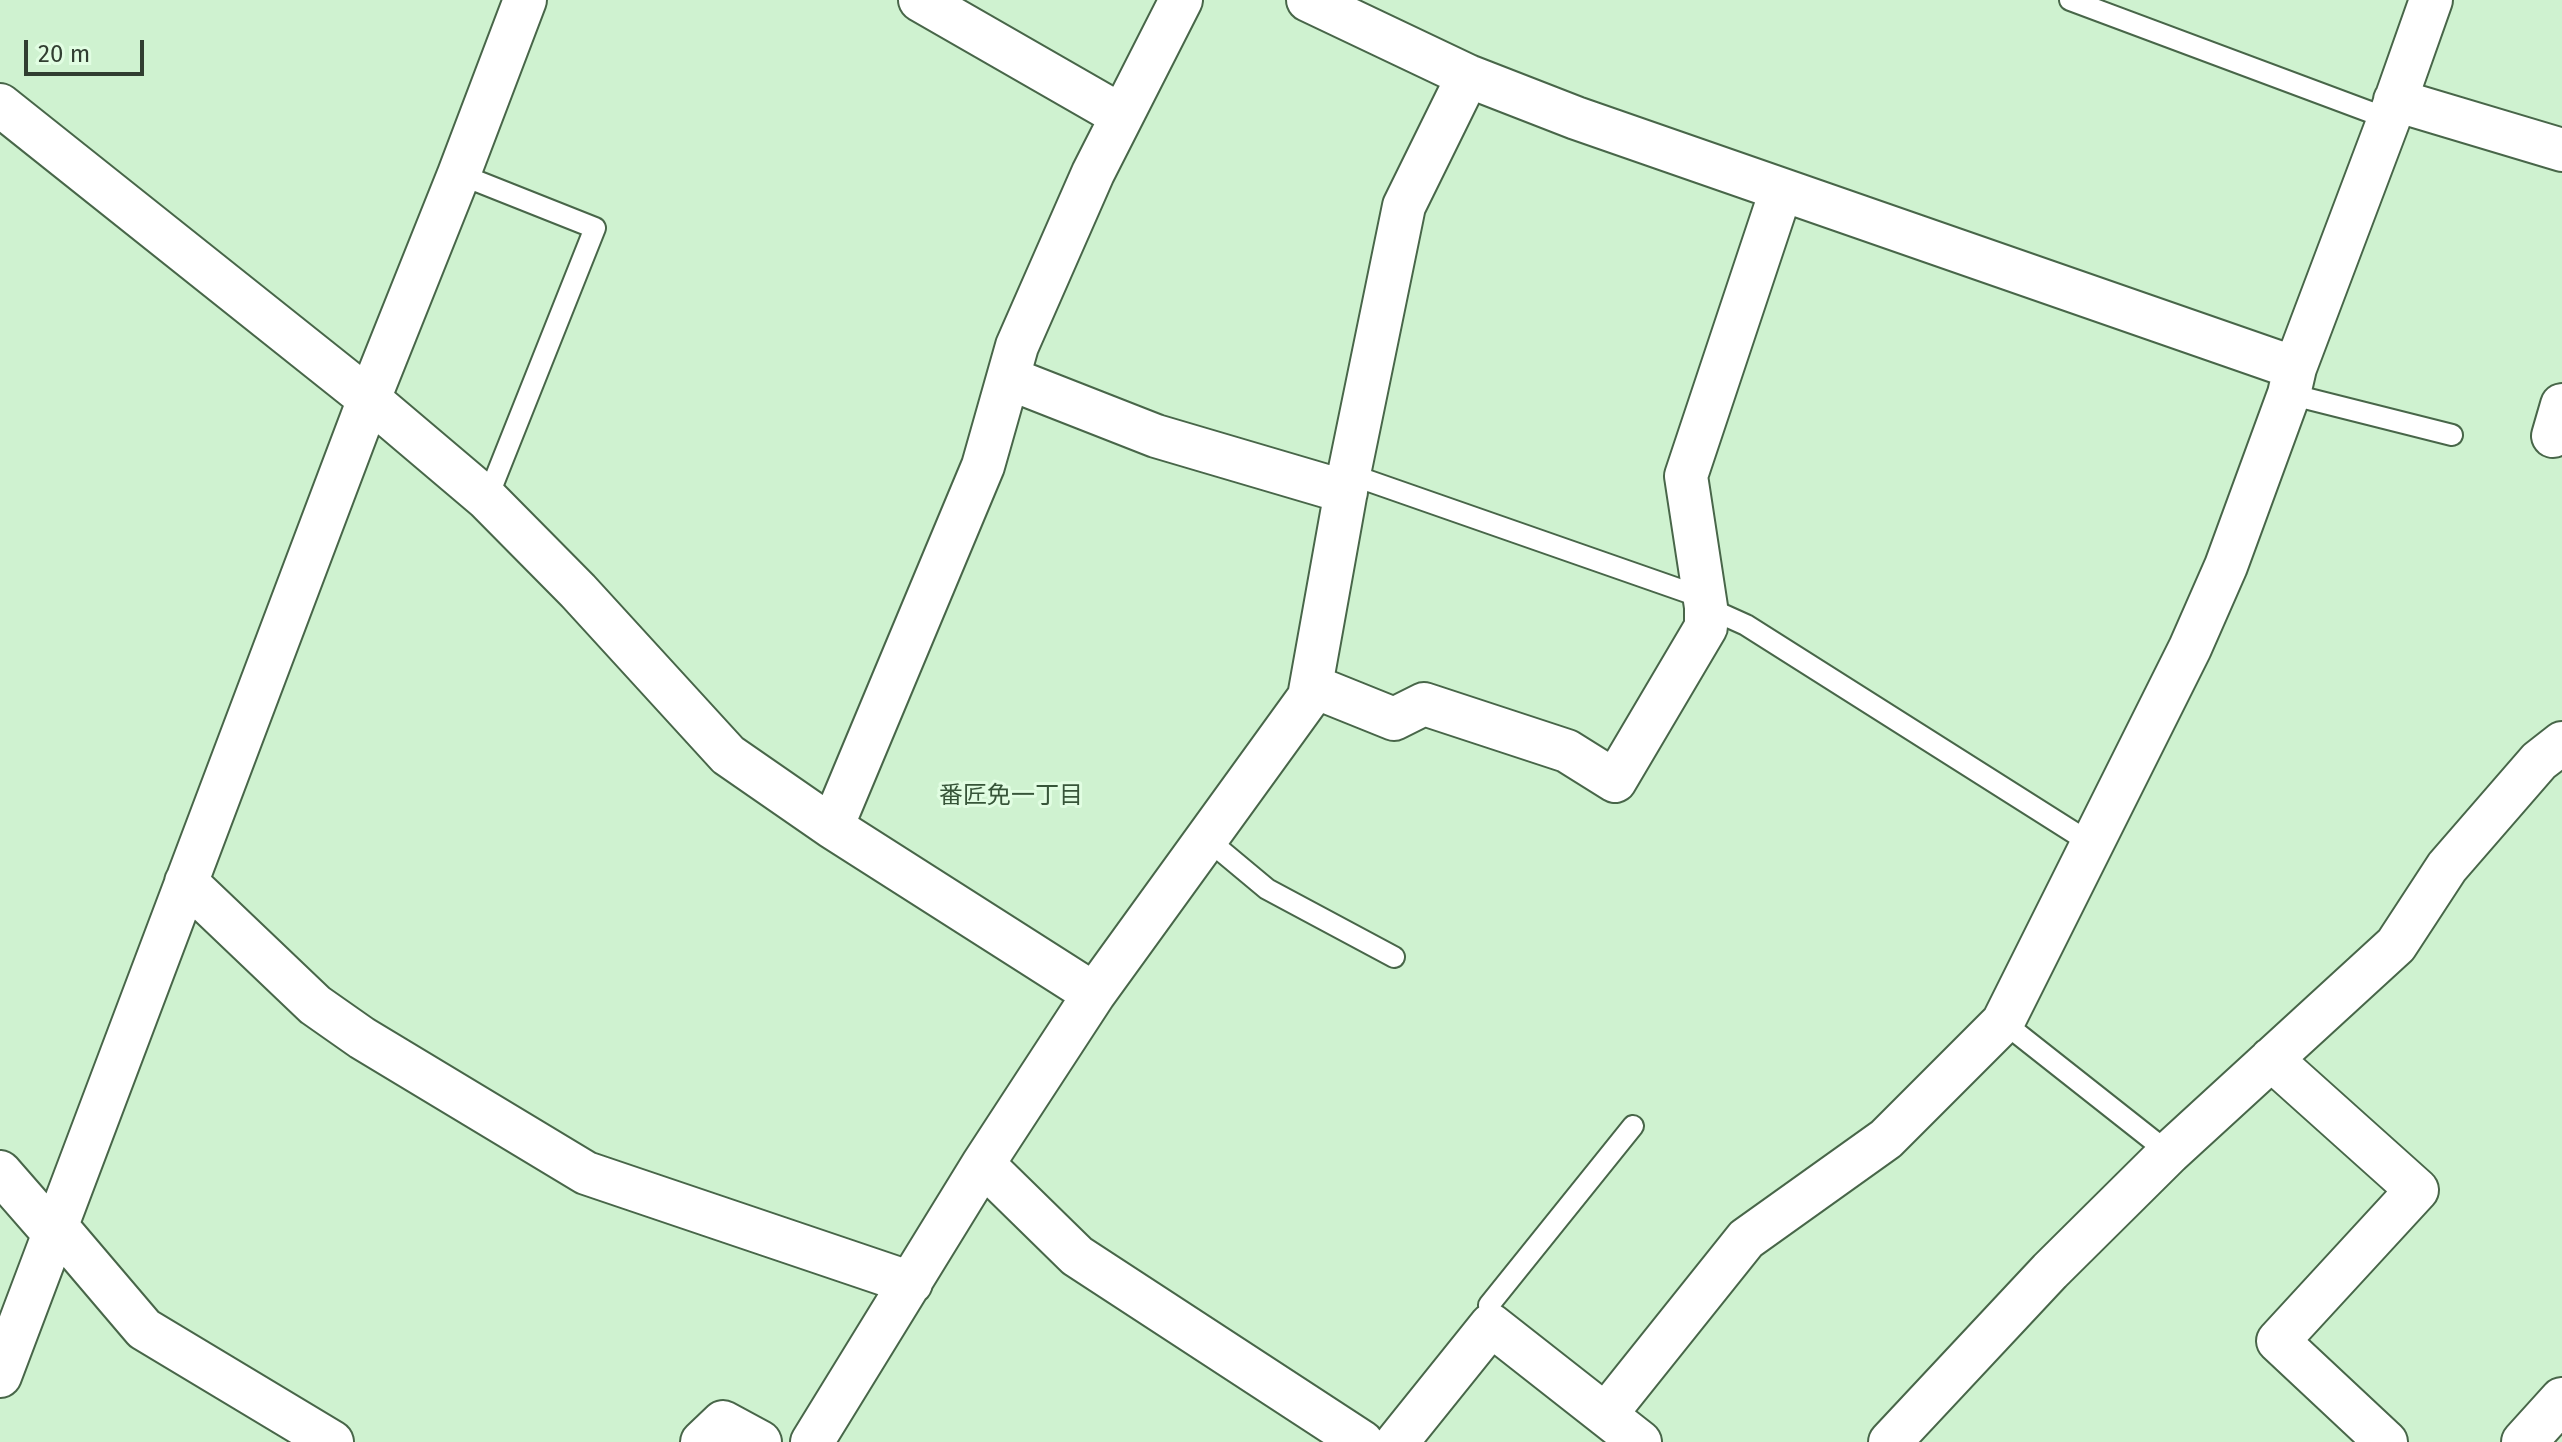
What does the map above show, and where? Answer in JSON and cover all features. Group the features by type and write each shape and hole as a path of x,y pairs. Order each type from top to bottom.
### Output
{"main road":[{"path":"2524,1442 2562,1400"}],"street":[{"path":"0,1376 369,399 525,0"},
{"path":"920,0 1122,116"},
{"path":"832,827 983,466 1017,346 1093,173 1181,0"},
{"path":"1308,0 1468,76 1576,118 1781,191 1903,230 2292,381"},
{"path":"1397,1442 1491,1325 1628,1434 1746,1239 1886,1139 2003,1022 2190,648 2214,593 2431,0"},
{"path":"812,1442 983,1164 1094,994 1309,697 1347,483 1404,206 1468,76"},
{"path":"0,105 369,399 487,499 578,591 728,755 832,827 1094,994"},
{"path":"2392,110 2562,150"},
{"path":"1312,686 1394,719 1424,704 1567,751 1615,781 1706,627 1686,476 1781,191"},
{"path":"1008,378 1156,436 1347,483"},
{"path":"1890,1442 2050,1271 2169,1153 2396,945 2447,867 2539,761 2562,743"},
{"path":"186,882 315,1005 338,1022 586,1173 911,1283"},
{"path":"2271,1059 2417,1190 2278,1341 2386,1442"},
{"path":"983,1164 1077,1256 1362,1442"},
{"path":"0,1172 144,1329 332,1442"},
{"path":"702,1442 723,1422 760,1442"}],"lane":[{"path":"2070,0 2392,110"},
{"path":"459,174 595,228 487,499"},
{"path":"2292,381 2452,435"},
{"path":"1347,483 1705,602 2092,844"},
{"path":"1207,839 1267,889 1394,957"},
{"path":"2003,1022 2169,1153"},
{"path":"1491,1325 1489,1305 1633,1126"}],"district":[{"name":"番匠免一丁目","path":"1011,796"}]}
